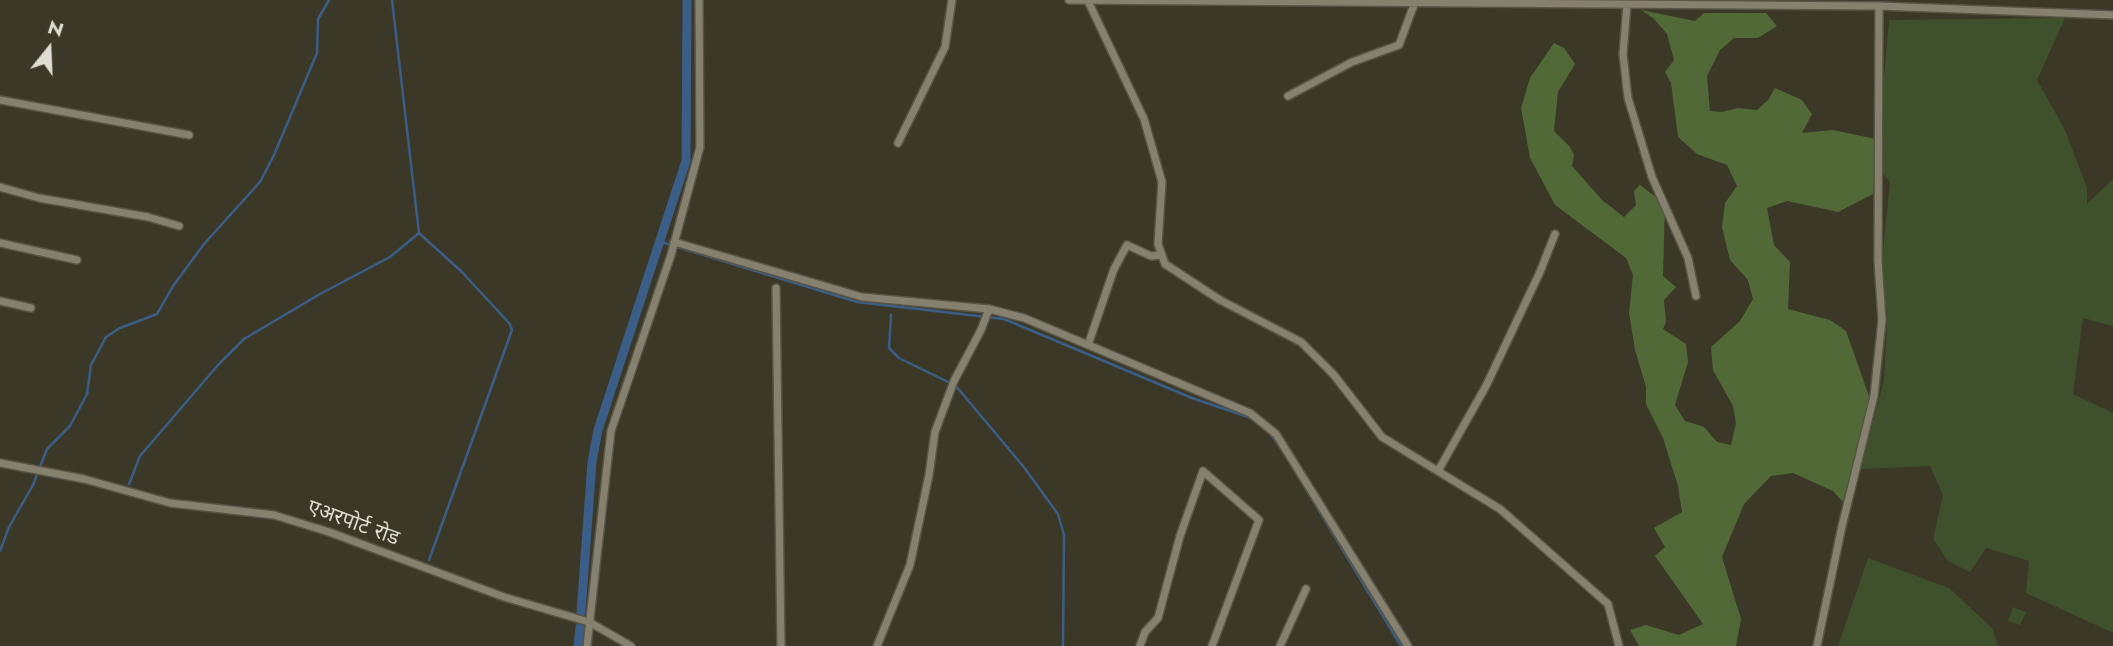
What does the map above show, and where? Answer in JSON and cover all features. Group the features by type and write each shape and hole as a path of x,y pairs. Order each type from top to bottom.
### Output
{"street":[{"path":"587,646 611,431 671,255 700,147 699,0"},
{"path":"898,143 945,47 952,0"},
{"path":"1069,0 1879,6 2113,15"},
{"path":"1088,1 1144,118 1162,182 1158,244 1165,264 1220,300 1301,342 1334,375 1382,437 1500,509 1608,604 1619,646"},
{"path":"1288,96 1352,62 1399,45 1415,2"},
{"path":"1627,5 1623,54 1628,98 1652,177 1688,258 1696,296"},
{"path":"1818,646 1842,526 1874,396 1882,320 1878,261 1879,6"},
{"path":"0,100 189,135"},
{"path":"0,187 39,198 148,217 179,226"},
{"path":"1438,471 1486,386 1555,234"},
{"path":"0,243 77,260"},
{"path":"674,243 862,297 989,309 1024,317 1250,413 1276,434 1408,646"},
{"path":"1088,345 1114,269 1128,245 1151,256 1162,255"},
{"path":"776,288 781,646"},
{"path":"0,301 31,308"},
{"path":"877,646 910,565 935,432 954,381 989,309"},
{"name":"एअरपोर्ट रोड","path":"0,463 52,472 170,503 274,515 329,531 503,597 589,622 631,646"},
{"path":"1140,646 1145,632 1158,618 1180,536 1203,471 1259,520 1212,646"},
{"path":"1280,646 1306,589"}],"green space":[{"path":"1641,10 1695,21 1704,13 1766,13 1777,26 1758,38 1734,38 1720,50 1707,76 1710,111 1722,112 1738,108 1757,110 1768,100 1775,88 1802,100 1812,114 1802,133 1833,130 1876,139 1873,194 1838,212 1787,201 1767,208 1774,245 1790,262 1788,309 1830,320 1846,331 1870,399 1843,502 1833,491 1793,473 1771,476 1744,504 1722,557 1741,619 1736,646 1639,646 1630,630 1646,625 1679,635 1703,624 1655,556 1665,547 1654,528 1682,512 1678,486 1663,438 1646,404 1646,387 1635,350 1629,313 1633,275 1626,258 1555,205 1530,158 1521,108 1530,78 1554,43 1564,48 1575,64 1558,92 1554,131 1570,147 1574,155 1572,166 1602,200 1624,217 1636,205 1634,191 1640,185 1665,204 1663,276 1676,287 1664,300 1666,322 1663,329 1686,344 1688,362 1675,405 1685,421 1704,427 1717,442 1731,445 1736,423 1733,406 1713,370 1711,347 1740,321 1753,299 1748,280 1730,260 1722,227 1725,203 1737,186 1727,165 1697,154 1678,137 1671,83 1665,72 1674,60 1667,34 1653,18"},
{"path":"2065,18 2037,80 2065,130 2087,188 2087,204 2113,179 2113,326 2083,318 2073,394 2113,413 2113,633 2026,593 2029,561 1986,548 1970,572 1948,561 1933,539 1943,495 1930,466 1861,469 1884,380 1887,321 1882,260 1890,182 1883,174 1884,77 1889,20"},
{"path":"1868,558 1949,588 1992,628 1998,646 1838,646"},
{"path":"2013,607 2026,612 2020,625 2008,621"}],"waterway":[{"path":"0,551 9,527 33,485 47,449 70,426 87,394 91,365 106,337 120,328 157,314 173,286 204,244 260,182 317,53 318,19 329,0"},
{"path":"129,484 140,456 218,365 244,339 390,257 419,233 392,0"},
{"path":"581,612 592,462 598,430 686,161 687,0"},
{"path":"420,234 462,272 510,324 512,330 429,560"},
{"path":"661,242 857,302 1004,319 1192,398 1251,418"},
{"path":"891,315 889,348 899,358 950,383"},
{"path":"955,385 1023,466 1058,514 1064,535 1063,646"},
{"path":"1268,431 1281,448 1401,646"},
{"path":"578,646 580,627"}]}
